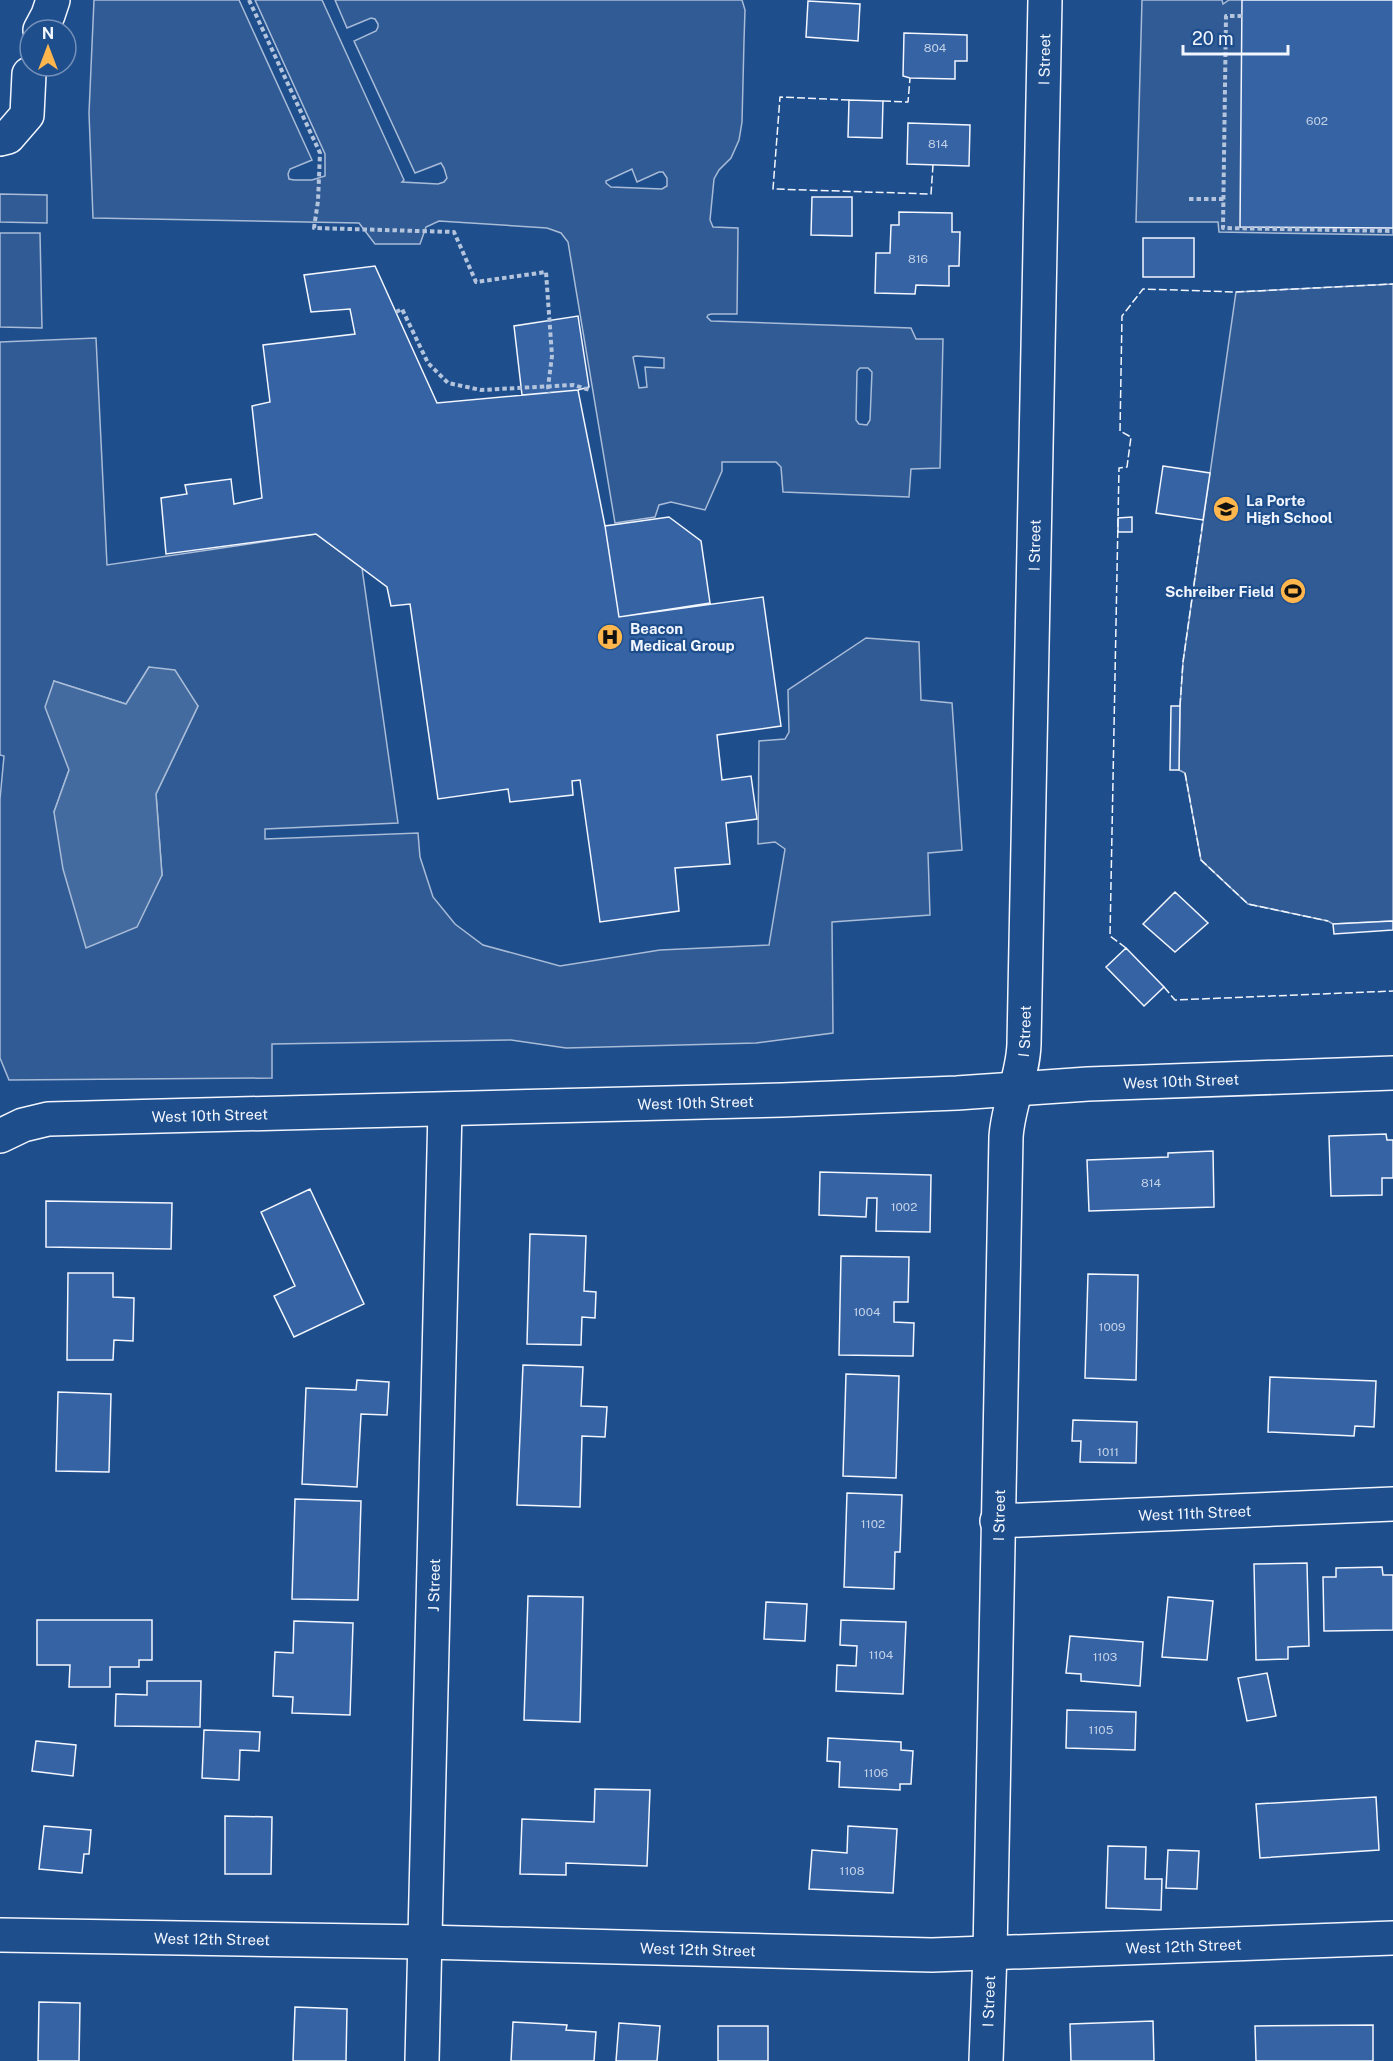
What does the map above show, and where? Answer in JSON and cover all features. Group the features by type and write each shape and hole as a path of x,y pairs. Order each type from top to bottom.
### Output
{"street":[{"path":"46,18 53,0"},
{"name":"I Street","path":"986,2061 1006,1137 1007,1122 1024,1056 1045,0"},
{"path":"0,106 6,105 25,78"},
{"path":"0,139 8,137 27,115 29,78"},
{"name":"West 10th Street","path":"1,1136 23,1125 48,1119 782,1100 1393,1073"},
{"name":"J Street","path":"422,2061 445,1110"},
{"name":"West 11th Street","path":"998,1521 1393,1504"},
{"name":"West 12th Street","path":"0,1935 425,1942 932,1955 1393,1938"}],"path":[{"path":"249,0 320,153 318,201 314,228 454,232 476,282 546,272 552,356 549,393"},
{"path":"1242,16 1226,16 1224,228 1393,231"},
{"path":"1189,199 1224,199"},
{"path":"396,312 402,309 428,363 447,383 481,390 573,385 590,390"}],"shaded area":[{"path":"94,0 239,0 312,160 290,169 289,179 312,180 325,176 325,154 255,0 322,0 404,180 402,182 438,184 447,178 441,163 415,173 354,41 376,31 378,24 375,19 371,18 347,28 335,0 742,0 745,10 742,122 739,140 731,158 714,179 710,220 713,227 738,228 737,314 711,314 707,317 711,321 911,328 916,339 943,339 940,468 911,469 909,497 783,492 781,467 776,462 722,462 722,471 705,510 671,502 659,505 655,517 615,523 568,242 561,233 547,228 439,221 426,227 420,244 375,244 359,223 93,218 89,113","holes":["632,169 637,182 663,172 667,178 667,186 662,189 611,187 606,183","633,357 664,358 664,368 645,367 647,387 639,388","860,368 868,368 872,372 870,420 867,425 859,424 856,420 857,371"]},
{"path":"1142,0 1222,0 1223,4 1229,0 1242,0 1393,228 1393,235 1219,232 1218,222 1136,222"},
{"path":"0,194 47,195 47,223 0,222"},
{"path":"0,233 40,233 42,328 0,327"},
{"name":"Schreiber Field","path":"1393,284 1393,921 1333,924 1248,904 1201,860 1185,773 1179,770 1183,662 1236,292"},
{"path":"96,338 107,565 316,534 362,568 398,823 265,829 265,839 418,833 420,857 433,897 455,924 483,945 560,966 660,950 769,945 785,849 775,842 758,844 759,741 785,739 789,732 788,690 866,638 919,642 921,700 952,703 962,850 928,853 930,915 832,922 833,1033 756,1043 566,1048 511,1040 272,1044 272,1078 9,1080 0,1058 0,799 4,756 0,755 0,342","holes":["149,667 198,706 156,794 162,875 54,812 69,770 54,681 126,704"]},
{"path":"149,667 175,670 198,706 156,794 162,875 137,927 86,948 63,869 54,812 69,770 45,707 54,681 126,704"}],"building":[{"path":"1242,0 1393,0 1393,228 1240,227"},
{"path":"808,1 860,4 858,41 806,37"},
{"path":"904,33 967,35 967,61 955,61 955,79 903,76"},
{"path":"849,100 883,101 882,138 848,137"},
{"path":"908,123 970,125 969,166 907,164"},
{"path":"812,197 852,197 852,236 811,235"},
{"path":"899,212 952,213 952,232 960,232 959,266 949,266 949,286 916,285 915,294 875,293 876,253 890,253 891,225 899,225"},
{"path":"1143,238 1194,238 1194,277 1143,277"},
{"path":"375,266 437,403 578,390 605,526 619,617 763,597 781,726 717,735 722,780 751,776 757,819 726,823 730,864 675,868 679,911 600,922 580,780 572,781 573,795 510,802 508,789 438,799 410,604 391,606 387,587 316,534 166,554 161,498 187,494 185,485 231,479 234,504 262,498 252,406 270,402 263,345 355,334 350,309 311,312 304,275"},
{"path":"578,316 589,387 522,395 514,326"},
{"path":"1163,466 1210,473 1203,520 1156,513"},
{"path":"669,517 701,541 710,603 619,617 605,526"},
{"path":"1132,517 1132,532 1118,532 1118,518"},
{"path":"1171,706 1180,706 1179,770 1170,770"},
{"path":"1175,892 1208,923 1175,952 1143,924"},
{"path":"1393,921 1393,930 1334,934 1333,924"},
{"path":"1126,948 1164,987 1144,1006 1106,967"},
{"path":"1386,1134 1387,1140 1393,1140 1393,1178 1382,1178 1382,1195 1331,1196 1329,1136"},
{"path":"1213,1151 1214,1207 1089,1211 1087,1160 1168,1157 1168,1153"},
{"path":"820,1172 931,1175 930,1232 876,1231 877,1198 867,1198 866,1217 819,1215"},
{"path":"310,1189 364,1304 294,1337 274,1296 295,1286 261,1212"},
{"path":"46,1201 172,1203 171,1249 46,1247"},
{"path":"530,1234 586,1236 584,1291 596,1292 595,1318 582,1317 581,1345 527,1344"},
{"path":"841,1256 909,1257 908,1302 894,1302 894,1322 914,1323 913,1356 839,1355"},
{"path":"68,1273 113,1273 113,1297 134,1298 133,1341 114,1340 113,1360 67,1360"},
{"path":"1088,1274 1138,1275 1136,1380 1085,1378"},
{"path":"523,1365 583,1367 581,1406 607,1407 605,1437 582,1436 580,1507 517,1505"},
{"path":"846,1374 899,1376 896,1478 843,1476"},
{"path":"1270,1377 1376,1381 1374,1427 1355,1426 1354,1436 1268,1432"},
{"path":"357,1380 389,1382 387,1415 361,1414 357,1487 302,1484 306,1388 356,1390"},
{"path":"58,1392 111,1394 109,1472 56,1471"},
{"path":"1073,1420 1137,1422 1136,1463 1080,1462 1081,1441 1072,1441"},
{"path":"847,1493 902,1495 900,1552 895,1552 894,1589 844,1587"},
{"path":"295,1499 361,1501 358,1600 292,1599"},
{"path":"1307,1563 1309,1646 1288,1647 1288,1659 1256,1660 1254,1564"},
{"path":"1382,1567 1383,1575 1393,1575 1393,1630 1324,1631 1323,1577 1336,1577 1336,1568"},
{"path":"528,1596 583,1597 580,1722 524,1720"},
{"path":"1168,1597 1213,1601 1207,1660 1162,1657"},
{"path":"766,1602 807,1604 805,1641 764,1639"},
{"path":"37,1620 152,1620 152,1660 139,1660 139,1667 110,1667 110,1687 69,1687 70,1665 37,1665"},
{"path":"841,1620 906,1622 903,1694 836,1691 837,1665 856,1666 857,1646 840,1645"},
{"path":"294,1621 353,1623 350,1715 292,1713 293,1697 273,1696 275,1652 293,1653"},
{"path":"1070,1636 1143,1642 1140,1686 1081,1681 1081,1674 1066,1673"},
{"path":"1267,1673 1276,1716 1247,1721 1238,1678"},
{"path":"147,1681 201,1681 200,1727 115,1726 116,1694 147,1695"},
{"path":"1067,1710 1136,1712 1135,1750 1066,1748"},
{"path":"204,1730 260,1732 259,1751 240,1750 239,1780 202,1778"},
{"path":"828,1738 901,1742 901,1750 913,1751 911,1784 900,1784 900,1790 839,1787 840,1762 827,1761"},
{"path":"36,1741 76,1745 73,1776 32,1771"},
{"path":"595,1789 650,1790 647,1866 566,1863 566,1875 520,1874 522,1819 594,1822"},
{"path":"1376,1797 1379,1850 1260,1858 1256,1804"},
{"path":"225,1816 272,1817 271,1874 225,1874"},
{"path":"44,1826 91,1830 89,1854 84,1854 82,1873 39,1869"},
{"path":"848,1826 897,1829 893,1893 809,1889 812,1850 847,1853"},
{"path":"1108,1846 1146,1847 1145,1879 1162,1879 1161,1910 1106,1908"},
{"path":"1168,1850 1199,1851 1197,1889 1166,1888"},
{"path":"39,2002 80,2003 79,2061 38,2061"},
{"path":"295,2007 347,2009 346,2061 293,2061"},
{"path":"1153,2021 1154,2061 1071,2061 1070,2024"},
{"path":"513,2022 567,2025 566,2030 596,2032 594,2061 511,2061"},
{"path":"619,2023 660,2026 657,2061 616,2061"},
{"path":"1373,2025 1373,2061 1256,2061 1255,2026"},
{"path":"718,2026 768,2026 768,2061 718,2061"}],"fence":[{"path":"883,101 908,102 910,78"},
{"path":"849,100 780,97 773,189 931,194 933,165"},
{"path":"1126,948 1110,936 1119,468 1127,467 1131,437 1120,431 1122,316 1143,289 1236,292 1393,284"},
{"path":"1180,706 1183,662 1203,520"},
{"path":"1185,773 1201,860 1248,904 1328,921"},
{"path":"1164,987 1175,1000 1393,991"}],"place":[{"name":"La Porte High School","path":"1226,509"},
{"name":"Schreiber Field","path":"1293,591"},
{"name":"Beacon Medical Group","path":"610,637"}]}
